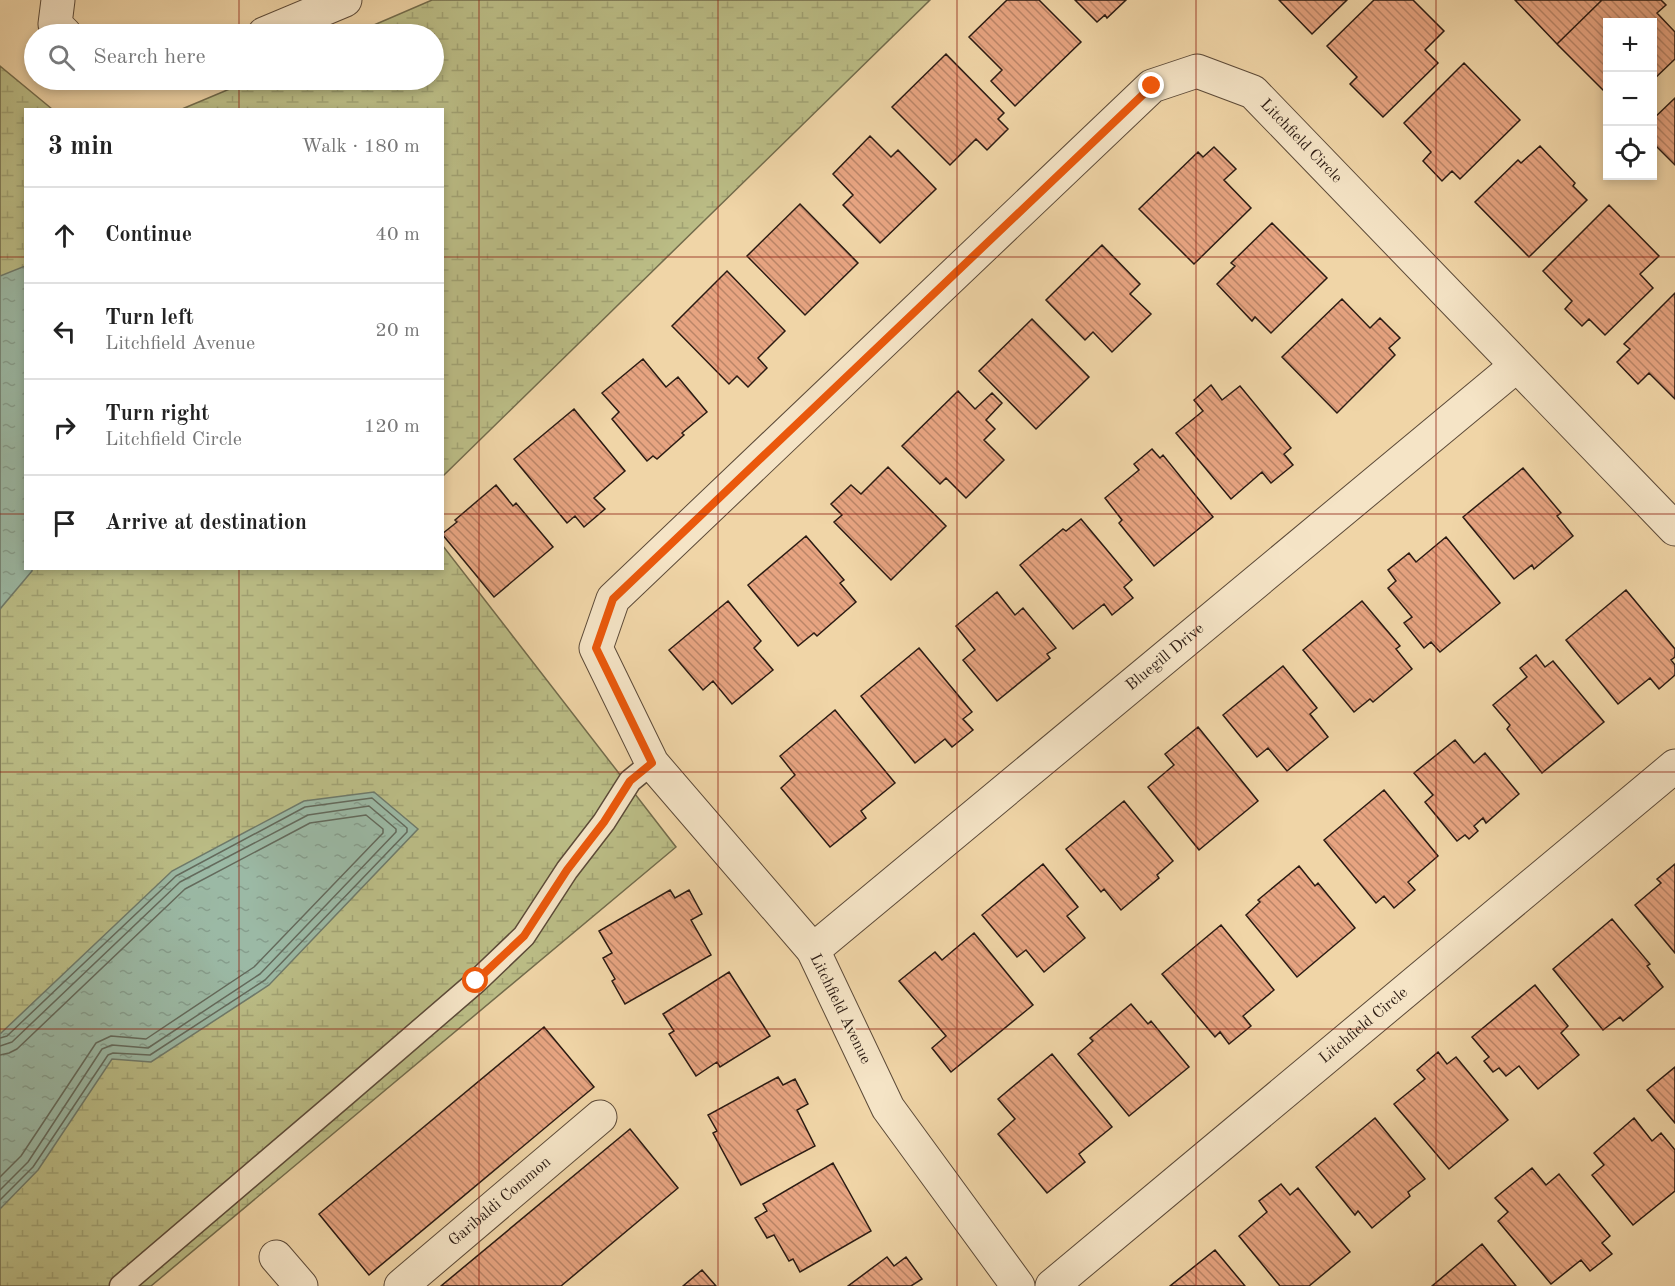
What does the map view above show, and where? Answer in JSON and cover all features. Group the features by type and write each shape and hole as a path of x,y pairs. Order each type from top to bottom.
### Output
{"street":[{"path":"55,24 58,0"},
{"path":"288,24 345,0"},
{"name":"Litchfield Circle","path":"596,648 613,599 1152,86 1197,71 1253,92 1675,529"},
{"name":"Bluegill Drive","path":"813,950 1516,366"},
{"name":"Litchfield Avenue","path":"596,648 652,763 813,950 888,1108 1018,1286"},
{"name":"Litchfield Circle","path":"1052,1286 1675,766"},
{"name":"Garibaldi Common","path":"401,1286 600,1117"},
{"path":"276,1257 301,1286"}],"lane":[{"path":"121,1286 398,1049 524,936 630,781 652,763"}],"green space":[{"path":"432,0 930,0 444,475 444,108 184,108 227,90 444,90 444,24 376,24"},
{"path":"0,66 24,86 24,90 29,90 51,108 24,108 24,570 444,570 444,547 676,847 151,1286 0,1286"}],"water":[{"path":"24,266 24,570 32,571 0,609 0,276"},
{"path":"374,792 418,829 269,985 151,1062 112,1059 38,1170 0,1209 0,1034 172,871 304,801"}],"building":[{"path":"1007,0 1039,0 1081,42 1015,106 991,81 1002,70 969,37"},
{"path":"1075,0 1126,0 1107,18 1105,15 1097,22"},
{"path":"1279,0 1347,0 1312,34"},
{"path":"1374,0 1413,0 1444,31 1425,50 1438,63 1383,117 1350,84 1357,77 1327,46"},
{"path":"1515,0 1602,0 1557,44"},
{"path":"1602,0 1661,0 1666,5 1657,13 1675,32 1675,59 1657,76 1657,18 1603,18 1603,90 1557,44"},
{"path":"946,54 1004,113 998,119 1008,129 987,150 976,139 950,165 892,107"},
{"path":"1464,63 1520,120 1460,179 1452,171 1442,181 1423,161 1431,152 1404,123"},
{"path":"1675,98 1675,165 1657,147 1657,115"},
{"path":"870,136 891,157 898,150 936,189 880,243 843,205 853,195 833,174"},
{"path":"1540,146 1575,183 1573,186 1587,200 1529,257 1475,202 1518,160 1521,163"},
{"path":"1214,147 1236,169 1224,180 1251,208 1194,264 1139,209 1198,152 1203,157"},
{"path":"800,204 858,263 805,315 747,256"},
{"path":"1609,205 1659,256 1640,274 1653,288 1605,335 1589,319 1582,326 1565,309 1572,301 1543,271"},
{"path":"1272,223 1327,278 1271,333 1255,317 1252,321 1217,284 1235,266 1231,263"},
{"path":"1102,245 1140,284 1130,294 1151,314 1112,352 1093,332 1085,340 1046,300"},
{"path":"727,271 785,331 758,358 767,368 748,387 737,376 729,384 672,326"},
{"path":"1675,293 1675,399 1649,373 1638,384 1617,362 1630,349 1624,344"},
{"path":"1342,299 1370,328 1380,318 1400,338 1389,348 1395,355 1337,413 1282,357"},
{"path":"1032,319 1089,377 1036,429 979,371"},
{"path":"643,359 666,387 678,377 707,412 682,433 684,435 657,459 653,456 647,461 612,419 619,412 602,393"},
{"path":"1211,385 1222,400 1240,386 1291,448 1284,454 1293,465 1271,483 1262,472 1231,499 1176,433 1203,411 1194,400"},
{"path":"958,391 975,409 992,393 1002,403 986,420 995,429 984,440 1004,460 966,498 946,478 940,484 902,446"},
{"path":"574,409 625,471 594,498 605,509 584,527 575,516 567,523 514,459"},
{"path":"1152,449 1160,458 1163,455 1213,517 1154,566 1119,523 1122,520 1105,498 1139,470 1134,464"},
{"path":"888,467 946,526 891,580 834,522 842,515 831,504 851,485 861,494"},
{"path":"1523,468 1561,513 1557,516 1573,536 1534,569 1532,565 1514,579 1463,517"},
{"path":"496,485 513,506 516,503 553,547 494,597 444,536 444,532 457,522 455,520"},
{"path":"1081,519 1132,580 1124,587 1133,598 1112,615 1104,604 1073,629 1020,565 1063,529 1066,531"},
{"path":"806,536 844,580 840,583 856,602 817,636 814,633 798,646 748,585"},
{"path":"1446,537 1500,603 1440,652 1431,642 1424,648 1404,623 1412,617 1388,588 1396,581 1388,570 1409,553 1416,562"},
{"path":"1626,590 1675,649 1675,657 1671,660 1675,665 1675,675 1659,689 1650,678 1618,704 1566,640"},
{"path":"997,592 1015,615 1023,608 1056,648 1047,654 1050,658 997,701 963,660 975,650 956,626"},
{"path":"728,601 761,641 754,648 773,670 732,704 713,681 703,690 669,650"},
{"path":"1362,601 1400,646 1396,649 1412,669 1373,702 1370,699 1354,712 1303,650"},
{"path":"919,648 972,712 963,719 973,730 952,747 945,739 915,763 861,696"},
{"path":"1536,655 1545,667 1553,661 1604,722 1542,773 1507,729 1510,725 1493,705 1527,677 1520,668"},
{"path":"1283,666 1317,708 1310,714 1328,737 1287,771 1268,748 1257,757 1223,715"},
{"path":"835,710 895,783 861,811 866,818 830,847 781,788 795,775 780,756"},
{"path":"1198,727 1258,801 1199,850 1148,787 1174,765 1165,754"},
{"path":"1455,740 1474,763 1485,753 1519,794 1486,823 1483,818 1474,826 1478,831 1469,839 1465,835 1457,841 1425,802 1433,795 1414,773"},
{"path":"1384,790 1438,856 1408,882 1415,890 1394,908 1384,896 1376,903 1324,840"},
{"path":"1124,801 1173,861 1157,875 1159,878 1121,910 1104,889 1101,892 1066,849"},
{"path":"1043,864 1078,907 1067,916 1085,938 1044,972 1026,950 1017,957 982,915"},
{"path":"1675,864 1675,953 1635,905 1661,883 1657,879"},
{"path":"1299,866 1315,886 1318,883 1355,928 1297,977 1246,915 1260,902 1258,900"},
{"path":"670,890 675,898 689,890 702,914 691,920 711,955 625,1004 612,981 615,979 603,958 612,953 599,931"},
{"path":"1612,919 1650,964 1647,966 1663,987 1623,1021 1620,1017 1603,1030 1553,969"},
{"path":"1221,925 1274,990 1243,1016 1251,1026 1229,1044 1220,1032 1215,1037 1162,974"},
{"path":"974,933 1033,1005 951,1072 932,1048 946,1036 899,981 935,952 942,960"},
{"path":"729,972 770,1036 720,1067 717,1062 696,1076 669,1034 674,1031 663,1014"},
{"path":"1535,985 1568,1026 1561,1033 1579,1055 1538,1089 1519,1066 1506,1076 1499,1068 1493,1072 1484,1061 1489,1057 1472,1037"},
{"path":"1131,1004 1148,1024 1151,1021 1189,1067 1129,1116 1078,1054 1093,1041 1090,1038"},
{"path":"544,1027 594,1087 369,1275 319,1214"},
{"path":"1438,1052 1447,1064 1456,1057 1508,1120 1449,1169 1394,1104 1425,1079 1417,1070"},
{"path":"1052,1054 1112,1127 1079,1154 1085,1162 1047,1193 998,1134 1015,1119 998,1099"},
{"path":"1675,1067 1675,1123 1647,1090"},
{"path":"778,1077 783,1085 795,1079 808,1104 797,1110 815,1146 741,1185 713,1133 717,1131 708,1115"},
{"path":"1375,1118 1425,1179 1408,1192 1410,1196 1372,1228 1358,1211 1355,1215 1316,1167"},
{"path":"1634,1118 1652,1141 1661,1133 1675,1150 1675,1191 1633,1225 1592,1175 1604,1165 1594,1153"},
{"path":"630,1129 678,1188 561,1286 441,1286"},
{"path":"833,1163 871,1231 800,1272 793,1259 789,1261 774,1235 767,1238 755,1218 767,1211 763,1204"},
{"path":"1532,1168 1546,1185 1559,1174 1610,1236 1602,1243 1612,1254 1590,1271 1581,1260 1551,1284 1498,1221 1508,1212 1495,1198"},
{"path":"1281,1184 1290,1195 1298,1188 1350,1252 1309,1286 1280,1286 1239,1236 1267,1212 1259,1201"},
{"path":"1482,1244 1516,1286 1432,1286"},
{"path":"1215,1250 1245,1286 1170,1286"},
{"path":"887,1257 894,1266 906,1257 922,1279 911,1286 848,1286"},
{"path":"702,1270 716,1286 683,1286"}],"route":[{"path":"476,981 524,936 630,781 652,763 596,648 613,599 1152,86"}]}
